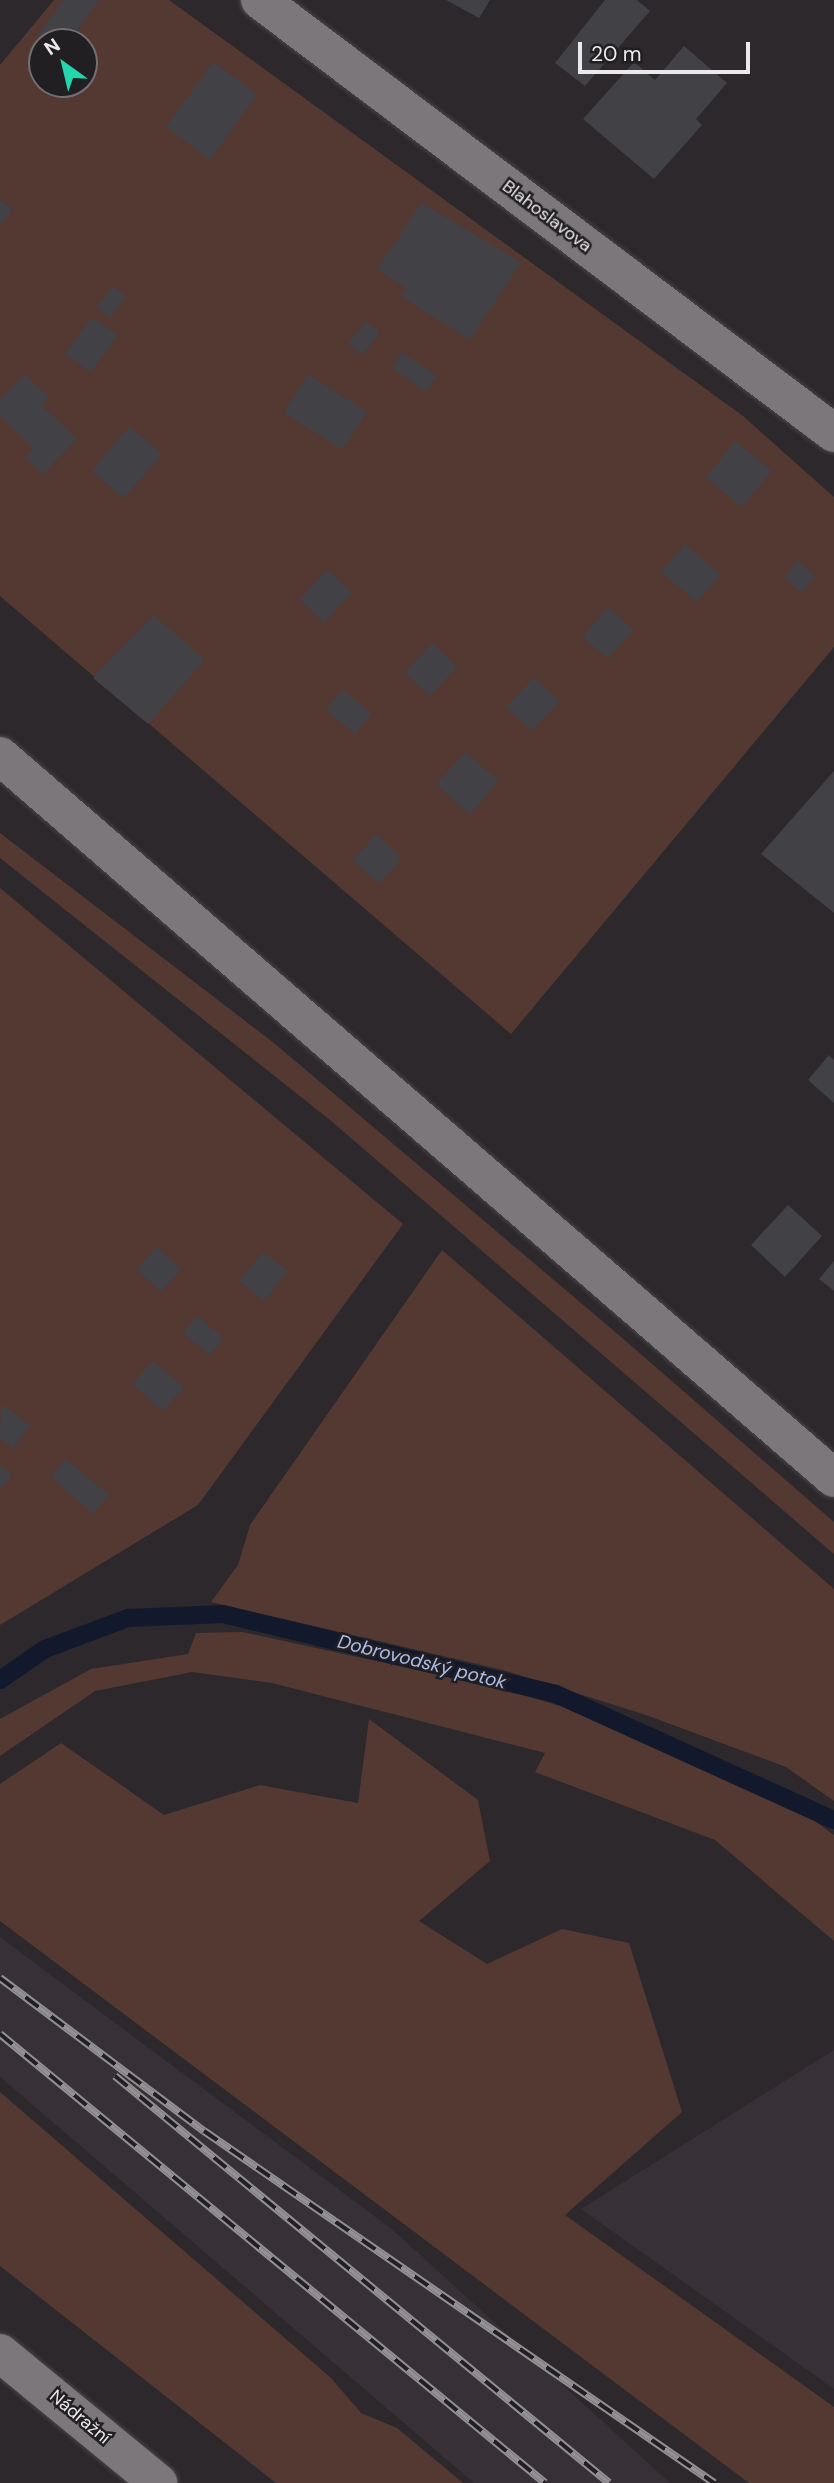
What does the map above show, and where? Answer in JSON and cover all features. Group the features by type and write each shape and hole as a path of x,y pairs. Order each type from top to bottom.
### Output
{"main road":[{"name":"Blahoslavova","path":"260,0 834,433"},
{"path":"0,756 834,1478"},
{"name":"Nádražní","path":"0,2353 158,2483"}],"shaded area":[{"path":"54,0 169,0 743,416 834,497 834,647 511,1034 0,596 0,65 28,31 28,98 98,98 98,28 31,28"},
{"path":"0,833 274,1043 620,1336 834,1522 834,1554 330,1120 0,858"},
{"path":"0,888 403,1224 198,1505 0,1625"},
{"path":"442,1250 834,1589 834,1801 786,1767 646,1715 503,1670 211,1602 238,1565 250,1525"},
{"path":"242,1632 504,1689 671,1740 743,1769 834,1835 834,1941 715,1840 535,1772 545,1753 272,1683 192,1672 95,1691 0,1756 0,1719 91,1669 188,1654 196,1633"},
{"path":"369,1719 478,1800 490,1861 419,1921 487,1964 562,1929 629,1943 682,2112 565,2215 834,2407 834,2483 749,2483 0,1921 0,1784 61,1743 164,1815 260,1785 358,1803"},
{"path":"0,1937 393,2230 670,2483 474,2483 0,2077"},
{"path":"834,2050 834,2389 581,2209"},
{"path":"0,2092 331,2378 361,2413 397,2428 463,2483 276,2483 0,2266"}],"building":[{"path":"64,0 99,0 79,28 43,28"},
{"path":"446,0 490,0 479,18"},
{"path":"605,0 637,0 650,11 585,86 555,63"},
{"path":"684,46 727,83 696,119 702,125 654,179 583,119 634,62 655,80"},
{"path":"213,62 257,94 210,160 166,127"},
{"path":"0,200 13,210 0,225"},
{"path":"421,203 521,262 470,340 401,296 406,288 377,270"},
{"path":"112,286 126,296 111,317 97,308"},
{"path":"92,317 118,335 91,372 65,354"},
{"path":"366,322 380,333 362,355 348,343"},
{"path":"402,352 437,376 426,392 392,368"},
{"path":"25,374 49,397 41,405 77,439 43,474 25,457 34,449 0,416 0,399"},
{"path":"308,374 367,412 343,450 284,413"},
{"path":"129,426 162,454 124,498 92,471"},
{"path":"735,441 772,471 742,507 706,477"},
{"path":"685,544 721,575 697,602 661,572"},
{"path":"797,561 815,576 802,593 784,578"},
{"path":"328,570 352,593 324,623 299,599"},
{"path":"608,607 634,630 608,659 583,637"},
{"path":"154,615 205,660 148,724 93,678"},
{"path":"432,643 457,667 430,696 405,673"},
{"path":"534,677 560,701 532,731 506,707"},
{"path":"343,689 372,714 355,734 326,710"},
{"path":"466,752 499,781 470,815 436,784"},
{"path":"834,771 834,913 761,854"},
{"path":"376,834 402,858 379,884 353,860"},
{"path":"829,1055 834,1060 834,1103 808,1080"},
{"path":"788,1205 822,1236 785,1277 751,1245"},
{"path":"157,1247 181,1269 161,1292 136,1269"},
{"path":"263,1252 288,1271 264,1301 239,1281"},
{"path":"834,1261 834,1291 819,1279"},
{"path":"197,1316 224,1338 210,1355 183,1333"},
{"path":"153,1361 184,1387 163,1411 132,1384"},
{"path":"1,1404 30,1425 13,1448 0,1439"},
{"path":"66,1459 109,1495 93,1514 51,1477"},
{"path":"0,1465 12,1475 0,1489"}],"waterway":[{"name":"Dobrovodský potok","path":"0,1680 45,1649 128,1618 223,1614 556,1694 834,1820"}],"railway":[{"path":"0,1978 204,2131 714,2483"},
{"path":"0,2034 545,2483"},
{"path":"115,2076 609,2483"}]}
